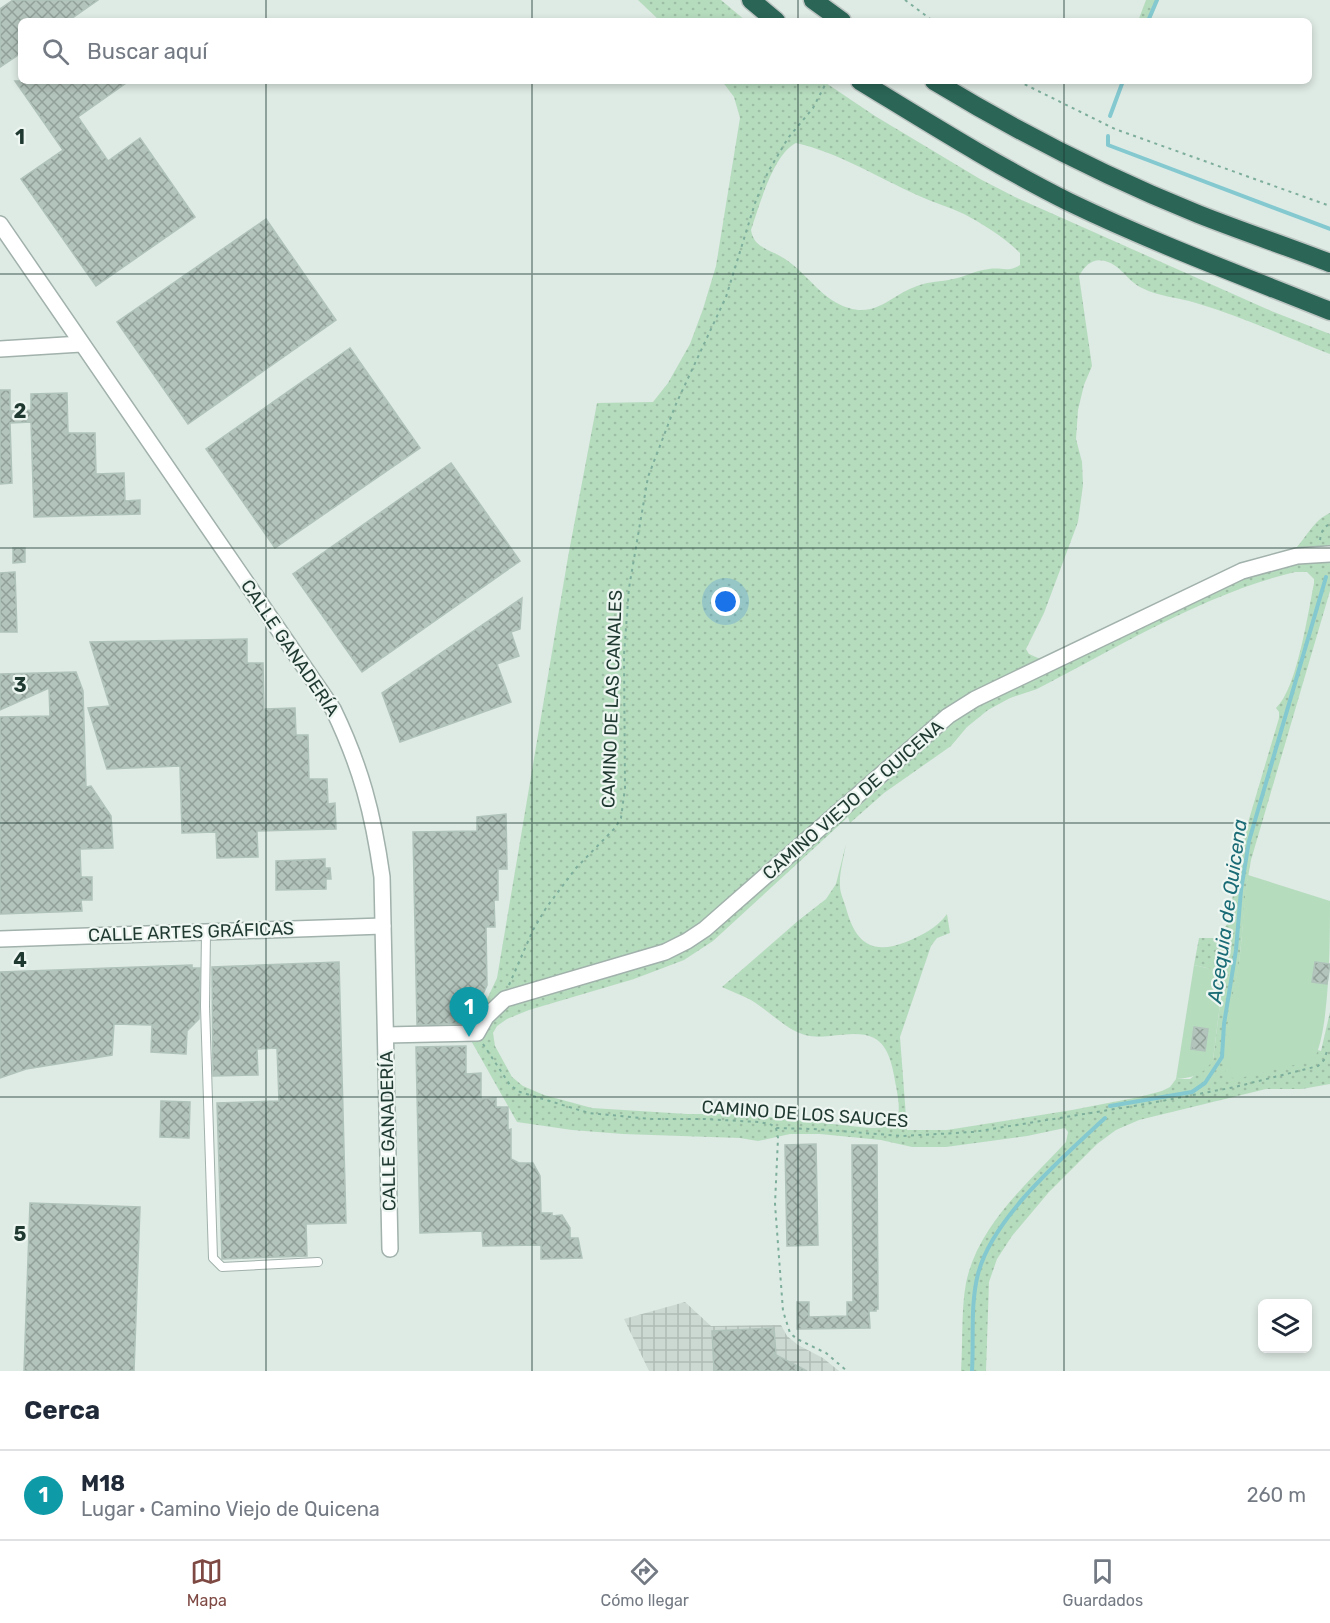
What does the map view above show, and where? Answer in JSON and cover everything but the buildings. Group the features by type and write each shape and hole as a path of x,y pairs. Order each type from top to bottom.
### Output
{"highway":[{"path":"751,0 772,18"},
{"path":"813,0 838,18"},
{"path":"865,84 993,162 1069,202 1148,238 1330,311"},
{"path":"939,84 1005,122 1131,185 1199,214 1330,263"}],"street":[{"name":"CALLE GANADERÍA","path":"0,224 333,709 348,740 365,786 376,831 382,877 390,1249"},
{"path":"0,349 81,344"},
{"name":"CAMINO VIEJO DE QUICENA","path":"477,1033 486,1017 505,999 665,952 705,929 948,716 975,699 1242,571 1298,556 1327,554"},
{"name":"CALLE ARTES GRÁFICAS","path":"0,939 383,926"},
{"path":"386,1035 477,1033"}],"lane":[{"path":"206,932 205,1006 213,1258 222,1267 318,1262"}],"path":[{"path":"905,0 929,18"},
{"name":"CAMINO DE LAS CANALES","path":"505,999 511,977 546,908 576,868 615,828 621,818 625,788 624,654 629,588 648,477 676,404 726,297 768,172 788,138 821,96 826,84"},
{"path":"1024,84 1115,129 1330,206"},
{"path":"1327,554 1320,544 1320,535 1330,524"},
{"name":"CAMINO DE LOS SAUCES","path":"477,1033 510,1085 520,1092 589,1113 618,1117 759,1122 776,1128 902,1136 972,1132 1235,1088 1318,1066 1330,1050"},
{"path":"776,1128 775,1204 783,1311 790,1333 797,1339 826,1353 847,1371"}],"shaded area":[{"path":"685,1302 711,1326 781,1325 787,1336 798,1345 823,1358 839,1371 649,1371 624,1319"}],"green space":[{"path":"638,0 721,0 742,18 657,18"},
{"path":"1146,0 1159,0 1151,18 1139,18"},
{"path":"724,84 827,84 875,116 980,179 1015,197 1269,310 1330,334 1330,354 1230,314 1148,291 1137,285 1116,266 1105,261 1100,260 1089,264 1079,276 1092,366 1084,385 1078,410 1076,439 1082,462 1083,485 1078,522 1044,613 1026,649 1029,654 1038,658 1051,658 1293,551 1314,525 1330,513 1330,591 1251,860 1239,965 1229,1021 1321,1051 1330,1012 1330,1084 1302,1089 1266,1089 1139,1120 1116,1130 1097,1144 1049,1192 1012,1236 997,1259 989,1282 986,1371 961,1371 964,1293 972,1262 981,1242 1006,1206 1066,1142 1068,1132 1065,1128 1027,1136 946,1147 912,1147 881,1140 820,1134 790,1134 758,1141 740,1138 572,1130 517,1122 469,1037 497,978 568,557 597,403 653,402 668,383 690,344 716,266 740,118 734,97","holes":["796,143 812,147 971,218 1001,237 1020,253 1020,265 1008,269 984,270 957,278 922,284 868,309 849,308 831,300 783,257 760,246 751,230 763,195 780,158","1295,572 1307,572 1314,579 1314,583 1305,631 1290,685 1276,708 1279,718 1242,843 1228,923 1216,938 1199,938 1194,965 1224,972 1213,1060 1190,1079 1176,1079 1170,1087 1162,1091 1072,1110 947,1130 907,1130 900,1037 931,946 937,938 950,933 947,914 933,928 906,942 883,947 866,943 854,929 841,891 840,876 846,844 836,884 826,899 722,987 754,1002 790,1028 805,1035 822,1037 857,1034 874,1038 887,1052 894,1073 899,1104 899,1111 894,1122 880,1128 869,1128 741,1114 687,1114 592,1108 544,1095 523,1086 512,1077 495,1046 493,1033 497,1026 529,1010 634,979 684,960 713,941 848,817 850,823 884,793 951,746 967,727 988,710 1010,698 1037,689 1196,607 1262,581"]},
{"path":"1248,875 1330,901 1328,984 1323,1027 1314,1060 1236,1079 1227,1076 1225,1052 1228,1020 1239,962"},
{"path":"1194,965 1224,972 1213,1060 1206,1069 1198,1074 1176,1079"}],"waterway":[{"path":"1149,18 1157,0"},
{"path":"1110,116 1122,84"},
{"path":"1108,136 1108,145 1330,229"},
{"name":"Acequia de Quicena","path":"1110,1106 1192,1092 1205,1083 1222,1057 1224,1024 1236,950 1241,890 1249,841 1326,577"},
{"name":"Acequia de Quicena","path":"972,1371 974,1298 978,1274 986,1253 1013,1210 1050,1170 1105,1118"}],"place":[{"name":"M18","path":"469,1037"}]}
